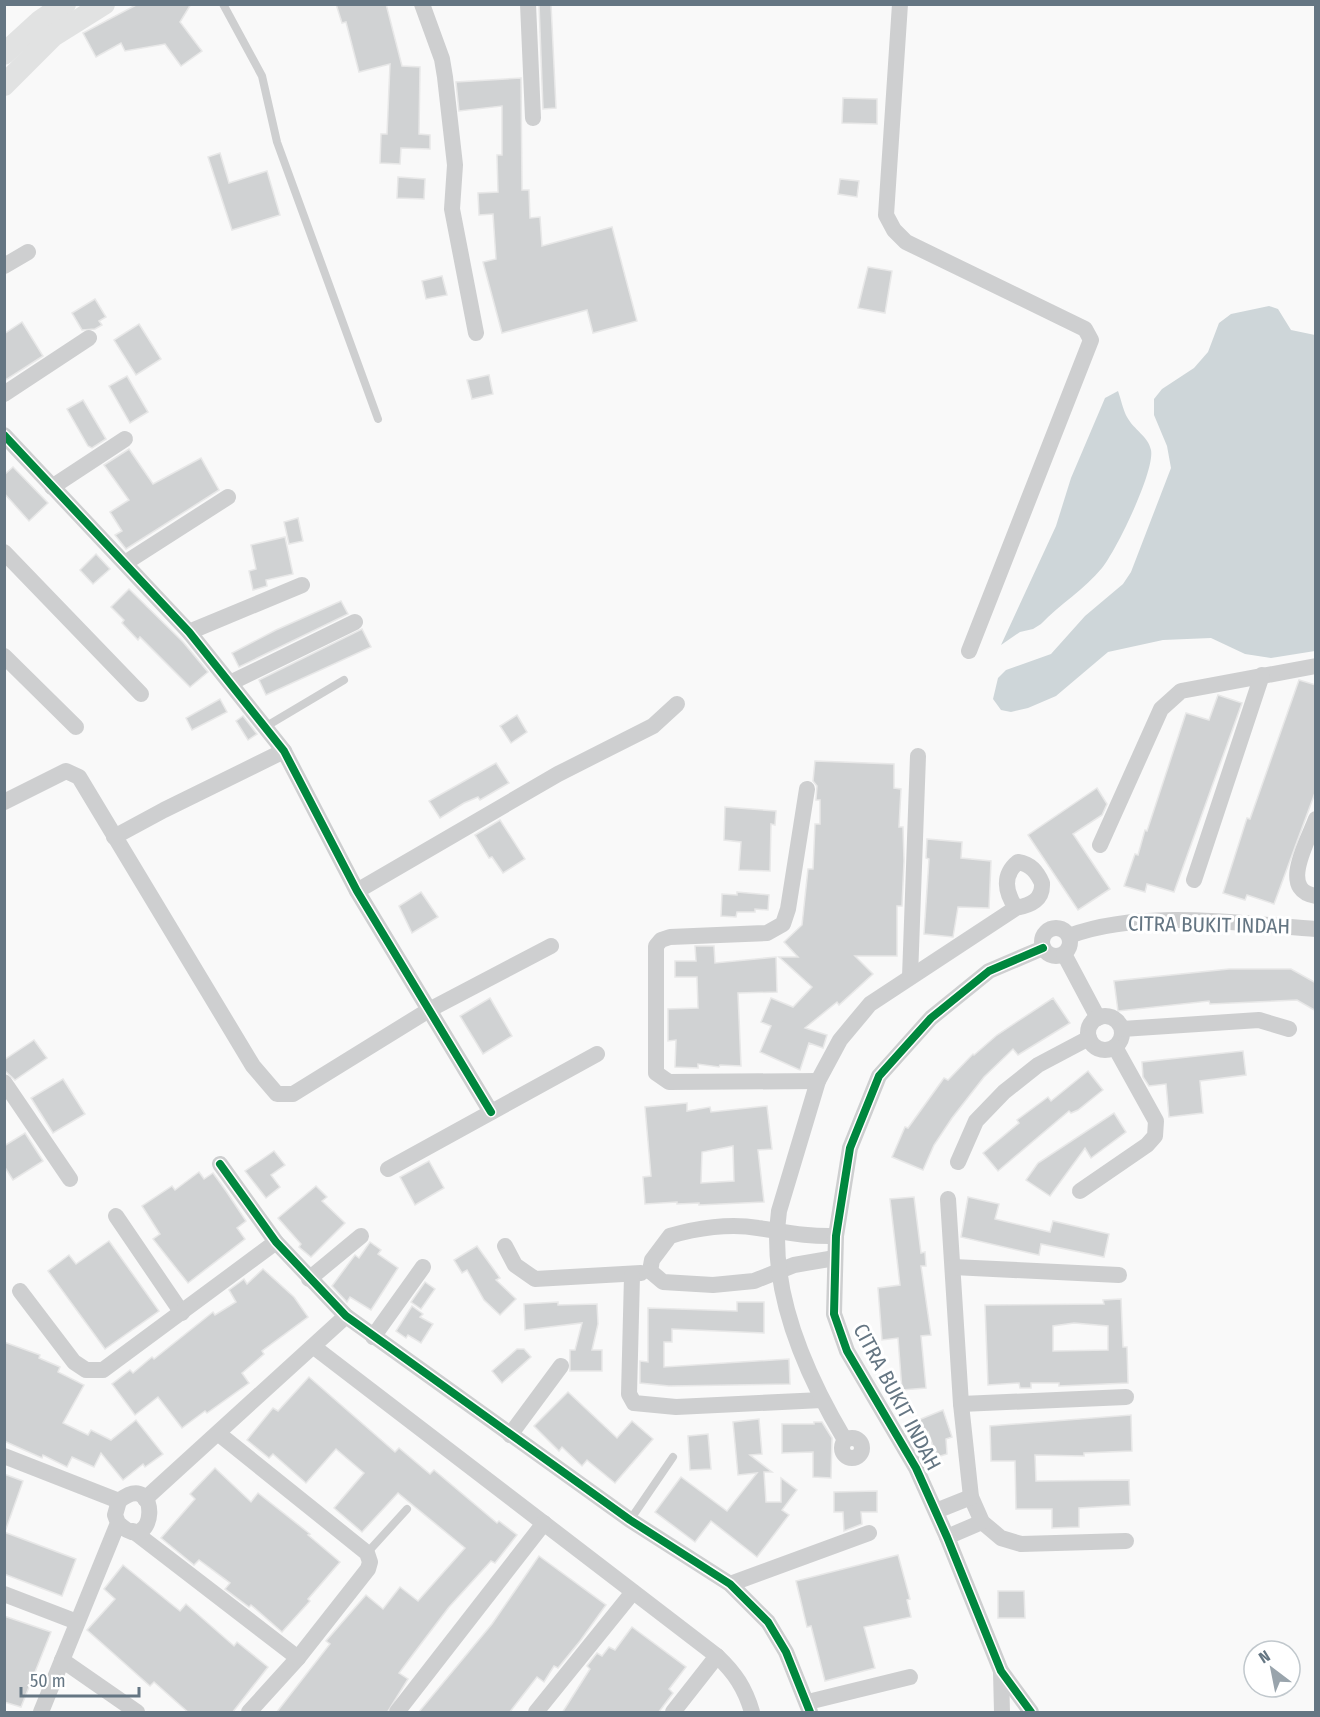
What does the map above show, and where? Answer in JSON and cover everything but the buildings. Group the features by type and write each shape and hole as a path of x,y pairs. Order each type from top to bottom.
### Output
{"street":[{"path":"4,54 40,21 65,4"},
{"path":"4,85 53,36 104,4"},
{"path":"422,4 442,59 445,77 455,165 452,209 476,333"},
{"path":"528,4 533,118"},
{"path":"900,4 886,215 894,230 906,242 1085,329 1091,340 969,651"},
{"path":"4,266 28,252"},
{"path":"4,394 89,338"},
{"path":"4,435 189,632 284,751 357,891 491,1112"},
{"path":"52,487 125,439"},
{"path":"124,563 228,497"},
{"path":"4,552 141,694"},
{"path":"189,632 302,585"},
{"path":"230,683 355,622"},
{"path":"4,656 76,727"},
{"path":"1100,845 1161,709 1170,698 1181,691 1316,666"},
{"path":"1194,880 1262,675"},
{"path":"357,891 558,774 653,726 677,704"},
{"path":"114,837 284,751"},
{"path":"910,977 918,756"},
{"path":"4,802 58,774 66,771 73,772 254,1066 277,1094 293,1094 429,1010 551,946"},
{"path":"807,789 788,909 783,924 767,933 670,938 661,940 656,946 656,1073 669,1082 818,1080"},
{"path":"1316,819 1296,874 1297,887 1304,895 1316,896"},
{"path":"845,1440 822,1400 782,1296 777,1271 776,1232 779,1210 818,1080 840,1040 870,1004 1016,908"},
{"name":"CITRA BUKIT INDAH","path":"1031,1713 1001,1671 947,1537 916,1468 847,1351 834,1314 836,1236 850,1148 879,1076 931,1018 989,971 1043,948 1043,936 1053,928 1059,928 1069,936 1096,926 1144,920 1316,928"},
{"path":"1043,948 1052,956 1064,954 1069,948 1069,936"},
{"path":"1064,954 1098,1017"},
{"path":"1110,1016 1120,1023 1122,1029 1120,1042 1115,1047 1100,1049 1089,1038 1089,1026 1098,1017 1110,1016"},
{"path":"1122,1029 1259,1020 1289,1029"},
{"path":"958,1162 976,1121 1004,1092 1038,1065 1089,1038"},
{"path":"1080,1191 1147,1145 1155,1136 1156,1121 1115,1047"},
{"path":"388,1169 597,1054"},
{"path":"4,1082 70,1179"},
{"path":"220,1164 276,1242 346,1316 630,1520 730,1584 768,1622 786,1652 809,1708 910,1677"},
{"path":"948,1199 961,1404 971,1497 982,1522 1001,1538 1021,1544 1126,1541"},
{"path":"116,1215 182,1313"},
{"path":"650,1271 652,1260 664,1242 679,1233 710,1228 756,1227 808,1237 836,1236"},
{"path":"309,1279 361,1236"},
{"path":"21,1291 75,1362 86,1370 104,1370 276,1242"},
{"path":"504,1246 515,1265 535,1279 632,1276 650,1271"},
{"path":"650,1271 663,1281 713,1285 754,1281 794,1265 835,1258"},
{"path":"373,1337 423,1267"},
{"path":"953,1267 1119,1275"},
{"path":"632,1276 629,1394 634,1402 676,1407 822,1400"},
{"path":"145,1498 219,1434 346,1316"},
{"path":"314,1347 717,1656 734,1672 747,1696 752,1713"},
{"path":"510,1434 561,1366"},
{"path":"961,1404 1126,1397"},
{"path":"219,1434 367,1553 370,1562 368,1569 298,1658 249,1713"},
{"path":"4,1456 119,1501"},
{"path":"133,1531 142,1529 152,1515 145,1498 131,1495 119,1501 115,1515 118,1523 124,1529 133,1531 298,1658"},
{"path":"936,1511 971,1497"},
{"path":"947,1537 982,1522"},
{"path":"41,1713 118,1523"},
{"path":"398,1713 544,1523"},
{"path":"730,1584 869,1533"},
{"path":"536,1713 633,1592"},
{"path":"4,1594 77,1622"},
{"path":"673,1713 717,1656"},
{"path":"62,1660 137,1713"},
{"name":"CITRA BUKIT INDAH","path":"1001,1671 1002,1713"}],"lane":[{"path":"223,4 262,76 277,142 378,419"},
{"path":"265,727 344,680"},
{"path":"630,1520 673,1457"},
{"path":"367,1553 407,1509"}],"shaded area":[{"path":"1269,306 1278,309 1291,330 1315,335 1315,651 1271,658 1245,654 1211,638 1163,640 1108,652 1056,696 1028,708 1011,712 1001,710 993,699 998,678 1006,670 1051,654 1085,616 1123,584 1131,572 1171,468 1167,446 1154,415 1154,399 1162,389 1194,368 1208,352 1219,323 1231,314"},
{"path":"1118,391 1127,417 1147,441 1151,450 1147,475 1125,529 1108,559 1095,576 1041,624 1033,629 1020,632 1001,645 1056,526 1071,478 1105,398"}],"cycle path":[{"path":"4,435 189,632 284,751 357,891 491,1112"},
{"path":"1031,1712 1001,1671 947,1537 916,1468 847,1351 834,1314 836,1236 850,1148 879,1076 931,1018 989,971 1043,948"},
{"path":"220,1164 276,1242 346,1316 630,1520 730,1584 768,1622 786,1652 810,1712"}]}
